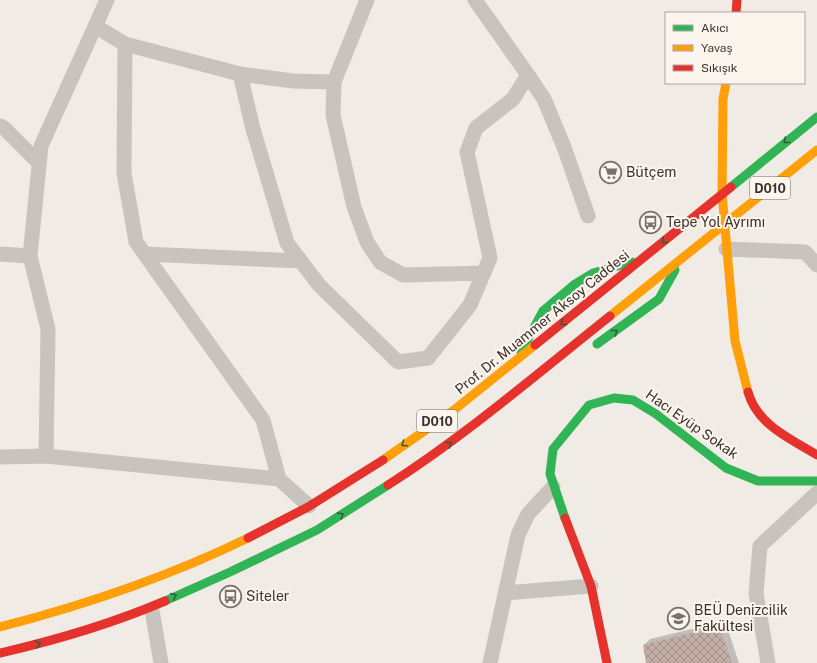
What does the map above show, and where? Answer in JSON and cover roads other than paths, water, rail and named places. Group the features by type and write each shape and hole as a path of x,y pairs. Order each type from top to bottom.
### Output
{"main road":[{"path":"736,12 737,0"},
{"path":"726,84 723,99 722,193 734,341 749,395 759,414 771,427 817,455"},
{"name":"Prof. Dr. Muammer Aksoy Caddesi","path":"0,628 56,614 126,590 218,552 310,506 404,445 454,410 817,117"},
{"name":"D010","path":"0,653 61,639 137,613 230,572 317,530 421,464 556,361 817,150"},
{"path":"516,361 544,311 575,284 593,273 641,260"},
{"path":"556,361 596,345 659,299 679,262"},
{"name":"Hacı Eyüp Sokak","path":"608,663 591,586 553,487 550,474 553,449 571,425 589,405 614,398 633,400 656,414 726,468 758,480 817,481"},
{"path":"253,525 267,519 290,517"},
{"path":"290,554 317,530"},
{"path":"126,590 168,562"},
{"path":"137,613 180,604"}],"street":[{"path":"46,456 48,329 30,256 41,146 106,0"},
{"path":"367,0 334,82 333,115 354,207 367,242 380,262 403,275 484,274"},
{"path":"475,0 544,99 564,147 588,216"},
{"path":"95,26 125,44 240,74 293,81 334,82"},
{"path":"125,44 124,173 136,242 263,420 279,479 310,506"},
{"path":"240,74 253,129 287,242 320,285 398,362 428,358 470,305 490,258 467,152 476,128 513,99 528,75"},
{"path":"0,126 4,128 39,163"},
{"path":"726,249 805,252 817,266"},
{"path":"0,254 30,256"},
{"path":"145,254 301,261"},
{"path":"0,458 46,456 279,479"},
{"path":"490,663 518,535 528,514 553,487"},
{"path":"768,663 756,593 760,546 817,493"},
{"path":"505,593 591,586"},
{"path":"152,610 161,663"}],"place":[{"name":"Bütçem","path":"611,172"},
{"name":"Tepe Yol Ayrımı","path":"650,222"},
{"name":"Siteler","path":"231,596"},
{"name":"BEÜ Denizcilik Fakültesi","path":"678,618"}]}
